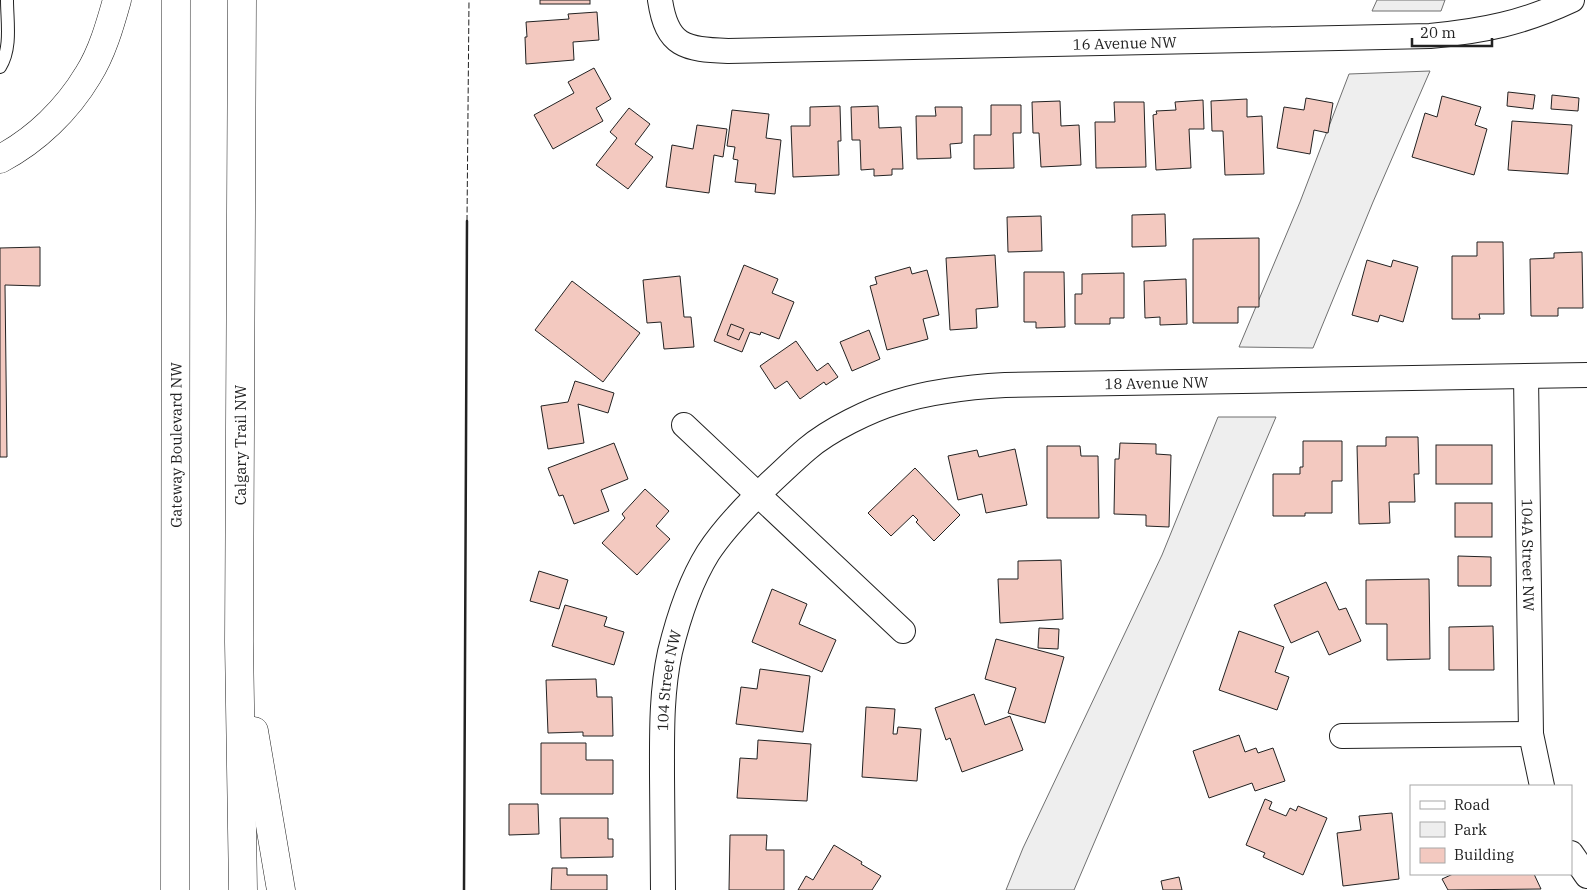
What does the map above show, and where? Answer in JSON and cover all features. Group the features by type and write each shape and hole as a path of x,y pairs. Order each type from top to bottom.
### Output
{"highway":[{"path":"0,159 34,138 71,100 89,74 108,30 117,0"},
{"name":"Gateway Boulevard NW","path":"175,890 176,0"},
{"name":"Calgary Trail NW","path":"242,0 239,642 242,890"},
{"path":"239,642 281,890"}],"street":[{"name":"16 Avenue NW","path":"660,0 662,14 673,38 688,47 728,51 1430,36 1475,32 1542,14 1572,0"},
{"name":"18 Avenue NW","path":"757,495 808,448 866,414 897,402 974,387 1587,375"},
{"name":"104A Street NW","path":"1526,376 1531,734 1542,785"},
{"path":"684,425 903,631"},
{"name":"104 Street NW","path":"663,890 663,715 670,652 693,582 708,554 726,528 757,495"},
{"path":"1342,736 1531,734"},
{"path":"1572,854 1587,876"}],"lane":[{"path":"0,66 8,46 7,0"}],"green space":[{"path":"1377,0 1445,0 1441,11 1372,11"},
{"path":"1430,71 1373,202 1313,348 1239,347 1300,202 1349,74"},
{"path":"1218,417 1276,417 1074,890 1006,890 1023,848 1162,555"}],"building":[{"path":"540,0 590,0 590,4 540,4"},
{"path":"597,12 599,40 573,42 574,60 526,64 526,22 569,19 568,14"},
{"path":"594,68 611,99 596,108 603,121 553,149 534,115 574,93 568,82"},
{"path":"1508,92 1535,95 1533,109 1507,106"},
{"path":"1552,95 1579,98 1578,111 1551,109"},
{"path":"1442,96 1481,107 1475,125 1487,129 1474,175 1412,157 1425,113 1437,117"},
{"path":"1306,98 1333,103 1328,133 1314,130 1310,154 1277,148 1284,107 1304,110"},
{"path":"1247,99 1247,117 1262,116 1264,174 1225,175 1223,131 1212,131 1211,101"},
{"path":"1203,100 1204,129 1189,129 1191,168 1156,170 1153,115 1157,114 1156,111 1176,110 1175,102"},
{"path":"1060,101 1061,126 1079,125 1081,165 1041,167 1039,133 1033,133 1032,102"},
{"path":"1114,102 1144,102 1146,167 1096,168 1095,122 1115,122"},
{"path":"991,105 1021,105 1021,133 1013,133 1014,168 974,169 974,135 991,135"},
{"path":"840,106 841,141 838,141 839,175 793,177 791,126 810,126 810,107"},
{"path":"878,106 879,128 901,127 903,169 892,169 892,175 874,176 874,169 861,170 860,140 852,140 851,107"},
{"path":"935,107 962,107 962,143 950,144 951,158 917,159 916,116 936,116"},
{"path":"629,108 650,124 635,144 653,157 628,189 596,165 617,138 610,132"},
{"path":"732,110 769,114 766,138 781,140 775,194 755,192 756,184 735,182 738,160 733,159 735,147 727,146"},
{"path":"1512,121 1572,125 1568,174 1508,170"},
{"path":"697,125 727,129 723,157 714,155 709,193 666,187 672,145 693,149"},
{"path":"1165,214 1166,246 1132,247 1132,215"},
{"path":"1041,216 1042,251 1008,252 1007,217"},
{"path":"1259,238 1259,307 1238,307 1238,323 1193,323 1193,239"},
{"path":"1477,242 1503,242 1504,314 1479,314 1480,319 1452,319 1452,256 1477,256"},
{"path":"40,247 40,286 5,285 7,457 0,457 0,248"},
{"path":"1582,252 1583,308 1558,308 1558,316 1531,316 1530,259 1554,258 1554,253"},
{"path":"995,255 998,307 976,309 977,328 950,330 946,258"},
{"path":"1367,260 1391,267 1393,260 1418,267 1403,322 1380,315 1378,322 1352,315"},
{"path":"744,265 778,279 772,293 794,302 779,339 761,332 760,335 750,332 742,352 714,341"},
{"path":"910,267 912,274 927,270 939,315 923,319 928,339 887,350 870,286 877,284 875,277"},
{"path":"1024,272 1064,272 1065,327 1036,328 1036,322 1024,322"},
{"path":"1124,273 1124,318 1110,318 1110,324 1075,324 1075,294 1082,294 1082,274"},
{"path":"680,276 684,317 691,317 694,347 664,349 661,322 647,323 643,280"},
{"path":"1186,279 1187,324 1160,325 1160,317 1145,318 1144,281"},
{"path":"572,281 640,333 603,382 535,330"},
{"path":"731,324 744,329 739,340 727,335"},
{"path":"869,330 880,359 852,371 840,342"},
{"path":"796,341 817,371 828,363 838,377 826,385 824,382 800,399 787,381 775,389 760,366"},
{"path":"575,381 614,393 608,413 578,404 584,443 548,449 541,406 568,402"},
{"path":"1386,437 1418,437 1419,474 1414,474 1415,502 1389,502 1390,523 1359,524 1357,446 1386,446"},
{"path":"1303,441 1342,441 1342,481 1332,481 1332,513 1305,513 1305,516 1273,516 1273,474 1300,474 1300,467 1303,467"},
{"path":"614,443 628,479 601,490 609,511 574,524 563,495 559,496 548,468"},
{"path":"1120,443 1156,444 1156,454 1171,455 1169,527 1146,526 1146,515 1114,514 1115,459 1119,459"},
{"path":"1436,445 1492,445 1492,484 1436,484"},
{"path":"1047,446 1080,446 1081,456 1098,456 1099,518 1047,518"},
{"path":"1015,449 1027,505 986,513 982,494 958,500 948,456 977,450 979,457"},
{"path":"915,468 960,515 934,541 916,522 918,520 913,515 891,536 868,513"},
{"path":"645,489 669,511 656,526 670,539 637,575 602,543 625,518 622,514"},
{"path":"1455,503 1492,503 1492,537 1455,537"},
{"path":"1458,556 1491,557 1491,586 1458,586"},
{"path":"1061,560 1063,619 1000,623 998,579 1018,579 1018,561"},
{"path":"539,571 568,580 559,609 530,601"},
{"path":"1429,579 1430,659 1387,660 1387,624 1366,624 1366,580"},
{"path":"1326,582 1339,610 1346,608 1361,641 1329,655 1318,631 1291,643 1274,605"},
{"path":"772,589 807,604 799,624 836,640 822,672 752,642"},
{"path":"565,605 607,617 604,626 624,632 614,665 552,646"},
{"path":"1493,626 1494,670 1449,670 1449,627"},
{"path":"1039,628 1059,629 1058,649 1038,648"},
{"path":"1239,631 1284,647 1275,672 1289,677 1277,710 1219,690"},
{"path":"996,639 1064,657 1045,723 1008,713 1016,688 985,679"},
{"path":"760,669 810,676 803,732 736,724 741,687 757,689"},
{"path":"596,679 597,697 612,697 613,736 583,736 583,732 548,733 546,680"},
{"path":"974,694 985,725 1010,716 1023,750 962,772 950,738 946,740 935,708"},
{"path":"866,707 895,709 893,734 897,734 898,727 921,729 917,781 862,777"},
{"path":"1239,735 1245,752 1256,748 1258,753 1273,748 1285,781 1255,791 1252,783 1209,798 1193,751"},
{"path":"758,740 811,744 807,801 737,798 740,758 757,759"},
{"path":"541,743 586,743 586,760 613,760 613,794 541,794"},
{"path":"1265,799 1272,802 1269,809 1286,816 1290,808 1296,811 1298,806 1327,818 1303,875 1263,857 1265,853 1246,845"},
{"path":"509,804 538,804 539,834 509,835"},
{"path":"1392,813 1399,879 1343,886 1337,833 1361,830 1359,816"},
{"path":"560,818 608,818 608,839 613,839 613,857 561,858"},
{"path":"730,835 767,835 766,850 784,850 784,890 729,890"},
{"path":"834,845 881,876 872,890 798,890 806,876 813,880"},
{"path":"552,868 567,868 567,875 607,875 607,890 551,890"},
{"path":"1451,875 1534,875 1541,889 1448,890 1442,879"},
{"path":"1179,877 1182,890 1163,890 1161,881"}],"fence":[{"path":"467,221 469,0"}],"wall":[{"path":"464,890 467,221"}]}
